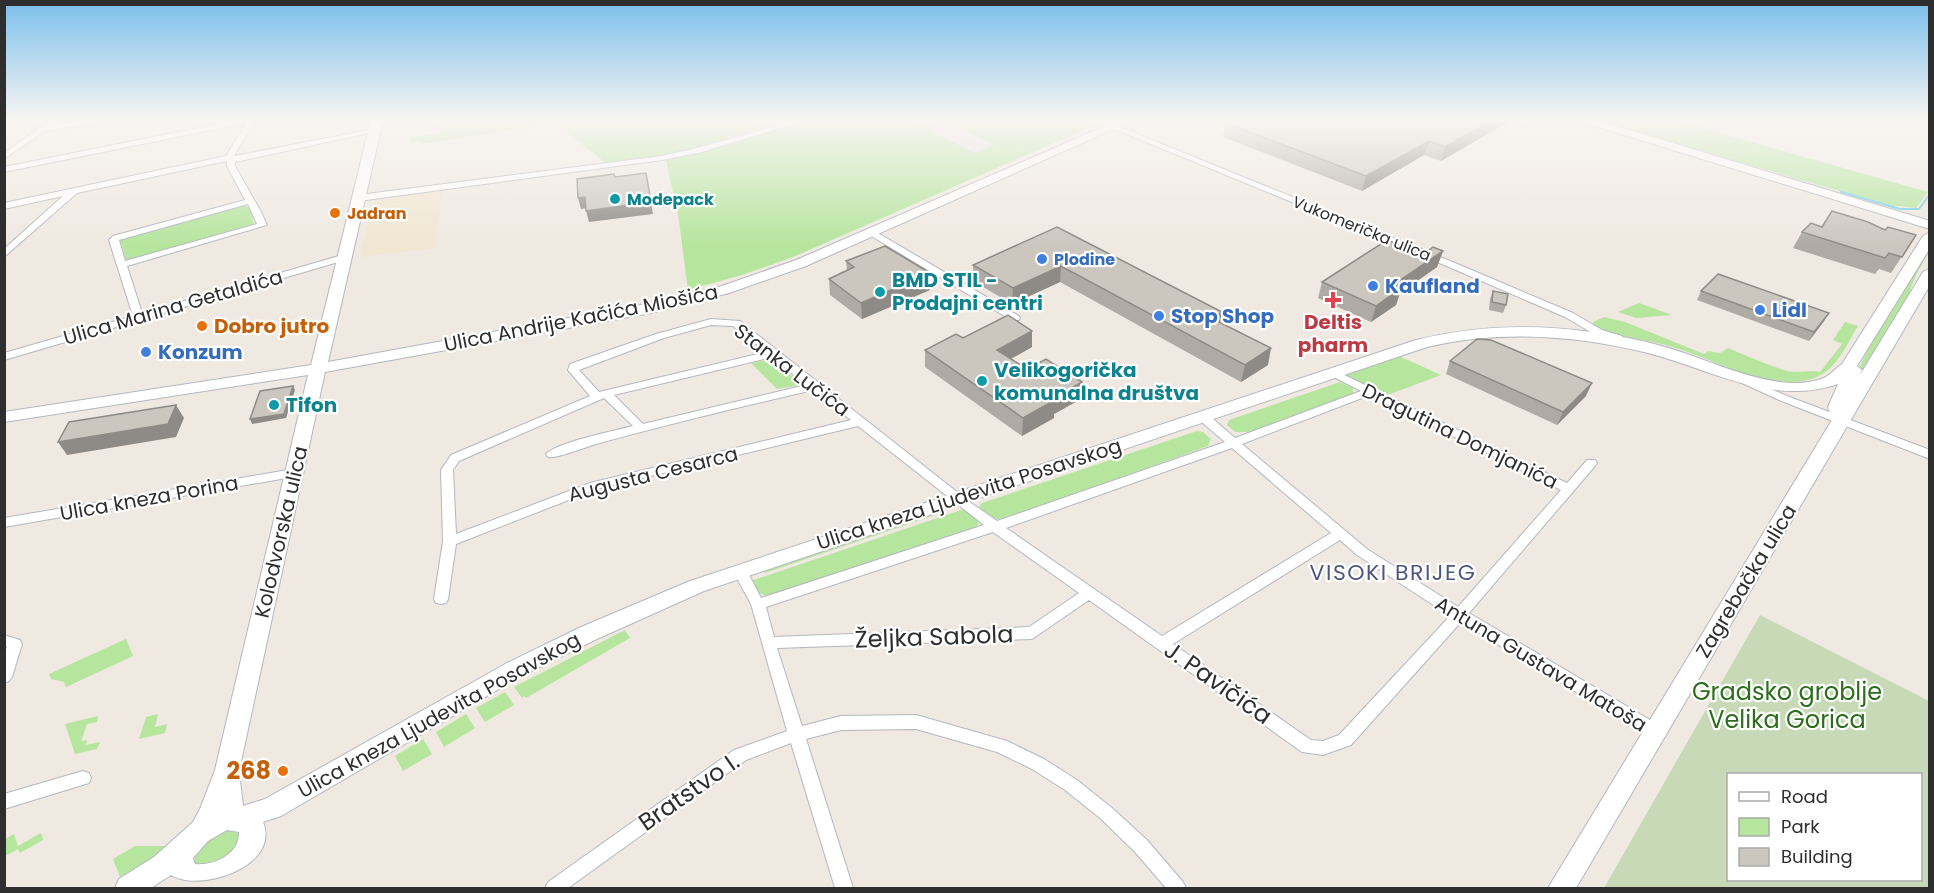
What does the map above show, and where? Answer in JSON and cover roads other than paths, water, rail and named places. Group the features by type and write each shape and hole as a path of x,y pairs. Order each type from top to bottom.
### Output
{"main road":[{"name":"Kolodvorska ulica","path":"203,828 211,817 227,770 342,258 367,162"},
{"name":"Ulica Andrije Kačića Miošića","path":"4,417 319,368 678,302 769,275 1031,162"},
{"path":"1722,162 1929,225"},
{"path":"1861,204 1901,212 1929,213"},
{"path":"1737,377 1779,386 1818,385 1838,378 1858,351 1929,236"},
{"name":"Zagrebačka ulica","path":"1561,888 1929,272"},
{"name":"Ulica kneza Ljudevita Posavskog","path":"203,828 226,818 239,818 273,808 494,681 552,650 640,610 740,571 1332,372 1439,339 1497,331 1585,336 1659,351 1737,377"},
{"path":"1841,420 1835,412 1834,404 1853,374 1858,351"},
{"name":"Kolodvorska ulica","path":"199,874 240,860 252,842 252,826 231,810 227,770"},
{"path":"199,874 203,828"},
{"path":"128,888 163,866 199,874"},
{"path":"143,888 199,874"}],"street":[{"path":"4,170 45,162"},
{"path":"4,206 214,162"},
{"path":"121,265 262,225 231,166 231,162"},
{"path":"359,198 635,162"},
{"name":"Vukomerička ulica","path":"1199,162 1455,266 1580,320 1598,332 1659,351"},
{"path":"5,253 75,190"},
{"path":"138,317 114,240 120,236 250,201"},
{"path":"871,232 1015,318"},
{"name":"Ulica Marina Getaldića","path":"4,357 342,258"},
{"name":"Stanka Lučića","path":"601,394 573,370 574,366 660,336 711,322 736,323 957,498"},
{"path":"441,599 450,541 447,500 448,466 462,454 601,394 773,354"},
{"name":"Dragutina Domjanića","path":"1332,372 1368,392 1569,489 1460,614"},
{"path":"1737,377 1929,455"},
{"path":"552,454 641,428 814,386"},
{"path":"758,604 997,527 1368,392"},
{"path":"601,394 641,428"},
{"name":"Antuna Gustava Matoša","path":"1202,416 1340,534 1402,580 1656,732"},
{"name":"Augusta Cesarca","path":"450,541 594,486 860,422"},
{"path":"1569,489 1591,463"},
{"name":"Ulica kneza Porina","path":"4,523 294,473"},
{"name":"J. Pavičića","path":"957,498 1308,747 1323,748 1345,740 1460,614"},
{"path":"1162,643 1340,534"},
{"path":"740,571 758,604 768,644 844,888"},
{"name":"Željka Sabola","path":"768,644 1032,633 1089,593"},
{"path":"4,641 15,644 4,677"},
{"name":"Bratstvo I.","path":"554,888 740,755 797,734 841,723 916,722 1001,746 1038,764 1071,784 1141,846 1177,888"},
{"path":"4,802 83,778"}],"waterway":[{"path":"1841,192 1900,209 1919,209 1930,194"}],"place":[{"name":"Modepack","path":"615,199"},
{"name":"Jadran","path":"335,213"},
{"name":"Plodine","path":"1042,259"},
{"name":"Kaufland","path":"1373,286"},
{"name":"BMD STIL - Prodajni centri","path":"880,292"},
{"name":"Deltis pharm","path":"1333,300"},
{"name":"Lidl","path":"1760,310"},
{"name":"Stop Shop","path":"1159,316"},
{"name":"Dobro jutro","path":"202,326"},
{"name":"Konzum","path":"146,352"},
{"name":"Velikogorička komunalna društva","path":"982,381"},
{"name":"Tifon","path":"274,405"},
{"name":"268","path":"283,771"}],"district":[{"name":"VISOKI BRIJEG","path":"1393,572"}],"park label":[{"name":"Gradsko groblje Velika Gorica","path":"1787,706"}]}
